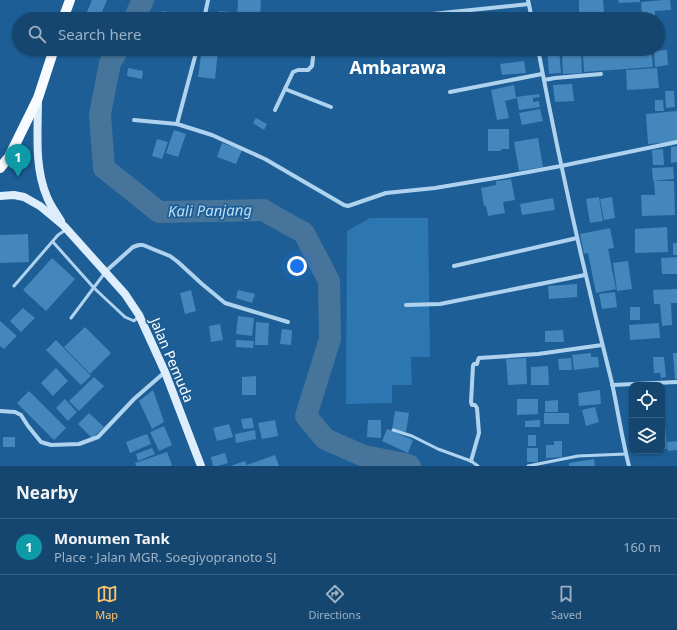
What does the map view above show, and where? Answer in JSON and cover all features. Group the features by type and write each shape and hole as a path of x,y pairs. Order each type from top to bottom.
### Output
{"main road":[{"path":"66,12 70,0"},
{"path":"0,168 9,157 38,98 52,56"},
{"path":"38,98 38,162 40,177 47,197 66,228"},
{"path":"0,196 14,195 24,197 40,206 66,228"},
{"name":"Jalan Pemuda","path":"66,228 125,294 139,315 165,372 201,466"}],"street":[{"path":"205,12 208,0"},
{"path":"443,12 529,2 531,12"},
{"path":"177,124 195,56"},
{"path":"275,110 293,72 298,70 308,70 312,66 313,56"},
{"path":"539,56 585,275 630,466"},
{"path":"450,92 542,74"},
{"path":"544,80 601,74"},
{"path":"285,89 331,106"},
{"path":"134,120 177,124 212,135 265,159 348,206 386,193 435,188 561,166 677,142"},
{"path":"454,266 577,238"},
{"path":"105,272 133,247 143,245 170,256 225,303 288,322"},
{"path":"406,305 440,304 585,275"},
{"path":"471,460 478,433 477,408 475,405 472,405 471,402 473,366 474,364 478,364 479,358 538,354 602,344"},
{"path":"0,411 15,412 21,415 41,442 51,445 79,444 98,437 134,399 165,372"},
{"path":"612,385 677,382"}],"lane":[{"path":"14,286 58,235 66,228"},
{"path":"53,242 94,288 125,317 134,321 139,315"},
{"path":"71,318 105,272"},
{"path":"394,430 412,436 438,449 471,460 478,466"},
{"path":"528,466 578,456 626,454"}],"shaded area":[{"path":"370,218 428,218 430,357 411,357 412,385 392,385 392,403 346,404 347,231"}],"building":[{"path":"92,0 107,0 102,12 87,12"},
{"path":"238,0 261,0 260,12 237,12"},
{"path":"579,0 603,0 604,12 579,12"},
{"path":"618,0 640,0 640,2 619,3"},
{"path":"670,0 671,10 642,12 641,2"},
{"path":"665,50 667,50 668,65 655,67 654,56 665,56"},
{"path":"201,56 217,56 215,79 198,77"},
{"path":"548,56 560,56 561,73 549,74"},
{"path":"562,56 581,56 582,73 563,74"},
{"path":"583,56 652,56 653,67 584,72"},
{"path":"524,61 526,73 502,75 500,64"},
{"path":"128,68 143,71 142,79 127,76"},
{"path":"657,68 659,88 627,90 626,70"},
{"path":"572,84 574,101 555,102 553,85"},
{"path":"514,85 516,97 539,94 540,97 533,98 533,102 539,101 540,107 519,110 517,98 505,101 509,118 497,120 491,90"},
{"path":"665,91 674,91 675,107 666,108"},
{"path":"655,100 663,100 664,111 655,111"},
{"path":"540,109 543,121 522,125 519,113"},
{"path":"677,111 677,142 648,144 646,114"},
{"path":"256,118 267,124 264,130 253,123"},
{"path":"488,129 509,129 509,149 501,149 501,151 488,151"},
{"path":"174,130 186,134 178,157 166,153"},
{"path":"538,138 543,167 519,171 514,142"},
{"path":"157,139 168,142 162,159 152,156"},
{"path":"222,143 242,150 236,164 217,157"},
{"path":"677,146 677,162 671,163 671,147"},
{"path":"663,149 664,165 653,165 652,150"},
{"path":"673,167 674,179 653,181 652,168"},
{"path":"511,179 515,200 503,202 505,213 488,216 486,206 484,206 481,188 496,185 496,181"},
{"path":"654,181 674,181 675,215 642,216 641,195 655,195"},
{"path":"599,197 603,221 590,223 586,199"},
{"path":"612,197 615,218 604,220 600,199"},
{"path":"553,198 555,210 522,215 520,204"},
{"path":"667,227 668,252 635,253 635,229"},
{"path":"610,228 614,248 608,249 616,289 596,293 588,253 584,254 580,234"},
{"path":"28,234 29,262 0,263 0,235"},
{"path":"673,243 677,243 677,255 673,255"},
{"path":"677,257 677,274 662,274 661,258"},
{"path":"52,258 75,279 46,311 23,290"},
{"path":"628,261 632,289 617,291 613,263"},
{"path":"577,284 577,297 549,299 548,286"},
{"path":"677,289 677,303 671,303 672,325 662,326 660,304 654,304 653,290"},
{"path":"191,290 196,311 185,314 180,293"},
{"path":"238,290 255,294 252,303 236,298"},
{"path":"615,292 617,307 602,309 599,294"},
{"path":"630,307 640,307 640,320 630,320"},
{"path":"23,308 35,318 21,332 10,321"},
{"path":"238,316 254,318 252,336 236,334"},
{"path":"0,321 17,336 4,349 0,346"},
{"path":"256,322 269,323 268,345 255,345"},
{"path":"659,323 660,338 630,340 629,325"},
{"path":"220,324 223,340 211,342 209,326"},
{"path":"85,327 111,353 90,374 64,347"},
{"path":"282,329 292,330 291,345 280,344"},
{"path":"563,330 564,342 545,342 545,331"},
{"path":"56,340 91,376 81,385 46,350"},
{"path":"236,340 254,341 253,348 236,347"},
{"path":"591,353 591,357 598,357 599,367 574,370 572,355"},
{"path":"673,353 677,353 677,379 675,379"},
{"path":"653,357 664,357 666,377 661,378 660,373 654,373"},
{"path":"526,358 527,384 508,385 506,359"},
{"path":"571,358 572,370 559,370 558,359"},
{"path":"548,366 549,385 531,385 531,367"},
{"path":"56,368 68,381 53,396 41,383"},
{"path":"256,376 256,395 242,395 242,377"},
{"path":"94,377 104,386 79,411 69,401"},
{"path":"153,390 164,422 152,429 139,401"},
{"path":"600,390 601,404 579,406 578,393"},
{"path":"29,391 66,428 54,440 17,403"},
{"path":"65,399 77,412 68,421 56,408"},
{"path":"517,399 538,399 538,414 517,415"},
{"path":"558,400 558,412 545,412 545,401"},
{"path":"595,407 599,422 586,426 582,410"},
{"path":"395,411 409,413 406,432 392,430"},
{"path":"89,413 104,427 92,438 78,424"},
{"path":"544,413 569,413 569,424 544,424"},
{"path":"252,418 254,428 243,429 241,419"},
{"path":"275,420 278,436 262,439 258,423"},
{"path":"368,420 381,420 381,438 367,437"},
{"path":"540,420 540,427 525,427 525,421"},
{"path":"229,424 233,437 217,441 213,428"},
{"path":"665,425 667,449 665,449"},
{"path":"164,426 172,445 159,451 150,432"},
{"path":"387,429 413,440 408,453 382,441"},
{"path":"255,430 256,439 236,443 235,434"},
{"path":"147,434 151,444 130,453 126,442"},
{"path":"528,435 536,435 536,446 528,446"},
{"path":"3,437 15,437 15,447 3,447"},
{"path":"554,441 562,441 562,457 546,458 546,445 554,445"},
{"path":"677,441 677,450 668,451 667,442"},
{"path":"152,448 155,454 138,461 136,454"},
{"path":"527,448 538,448 538,462 527,462"},
{"path":"167,452 172,465 170,466 136,466 135,463"},
{"path":"225,453 228,463 213,466 211,457"},
{"path":"275,455 279,466 230,466 245,461 247,465"},
{"path":"594,459 595,466 569,466 569,463"}],"waterway":[{"name":"Kali Panjang","path":"137,12 143,0"},
{"name":"Kali Panjang","path":"114,56 110,63 100,114 104,168 159,212 263,210 304,233 329,281 330,339 306,416 325,439 364,456 410,466"}],"place":[{"name":"Monumen Tank","path":"18,177"}],"district":[{"name":"Ambarawa","path":"398,68"}]}
